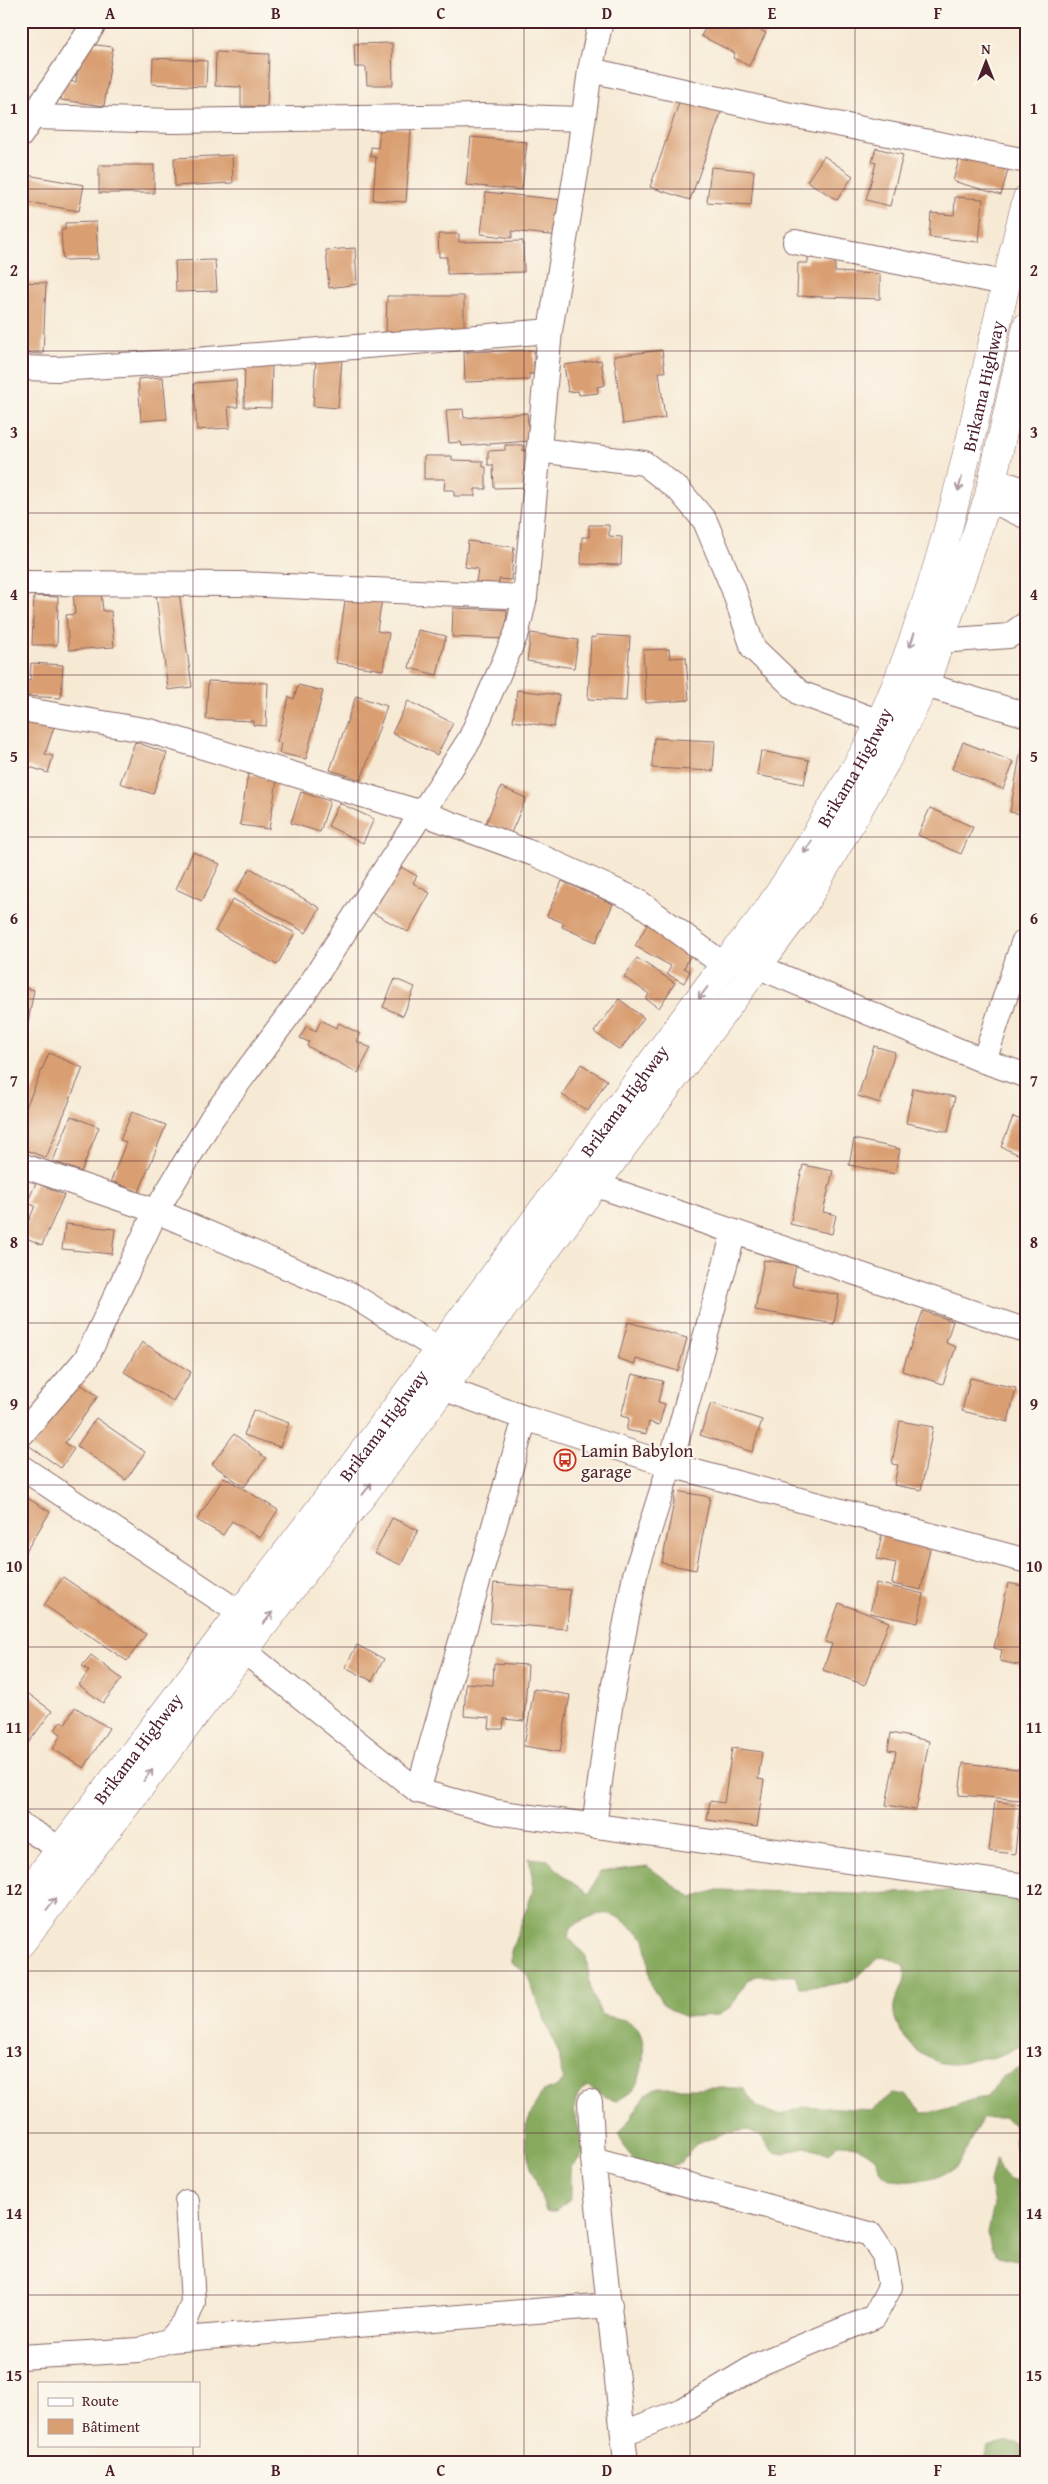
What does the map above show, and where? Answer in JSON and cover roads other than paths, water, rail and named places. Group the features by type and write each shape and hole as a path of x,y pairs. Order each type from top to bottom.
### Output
{"highway":[{"name":"Brikama Highway","path":"21,1943 243,1650 380,1451 417,1379 724,965 772,904 852,773 880,722 911,645 937,567 962,476 1005,283 1027,198"},
{"name":"Brikama Highway","path":"21,1902 240,1613 380,1451 443,1388 759,967 804,904 833,857 925,686 989,489 1027,326"}],"street":[{"path":"26,122 96,21"},
{"path":"21,1435 86,1359 156,1211 212,1118 302,997 470,739 518,632 525,597 550,331 590,70 601,21"},
{"path":"590,70 786,114 1027,161"},
{"path":"26,122 483,116 583,119"},
{"path":"795,242 1005,283"},
{"path":"21,368 58,369 171,362 550,331"},
{"path":"538,450 644,463 679,490 705,521 733,588 753,648 800,693 880,722"},
{"path":"989,489 1027,491"},
{"path":"989,489 1027,517"},
{"path":"21,583 241,584 525,597"},
{"path":"940,641 1010,636 1027,623"},
{"path":"925,686 1027,715"},
{"path":"21,709 150,731 422,813 537,855 636,900 724,965"},
{"path":"984,1061 1025,939"},
{"path":"759,967 984,1061 1027,1076"},
{"path":"21,1165 156,1211 352,1295 438,1349"},
{"path":"596,1185 1027,1331"},
{"path":"594,1826 611,1700 635,1576 670,1465 734,1232"},
{"path":"417,1379 525,1418 670,1465 1027,1561"},
{"path":"418,1791 525,1418"},
{"path":"21,1467 240,1613"},
{"path":"243,1650 418,1791 496,1812 1027,1886"},
{"path":"21,1825 61,1849"},
{"path":"590,2102 594,2159 626,2463"},
{"path":"594,2159 870,2234 884,2255 890,2287 874,2317 761,2363 683,2410 624,2433"},
{"path":"170,2340 185,2322 193,2303 187,2202"},
{"path":"21,2357 139,2350 170,2340 610,2305"}],"place":[{"name":"Lamin Babylon garage","path":"565,1460"}]}
